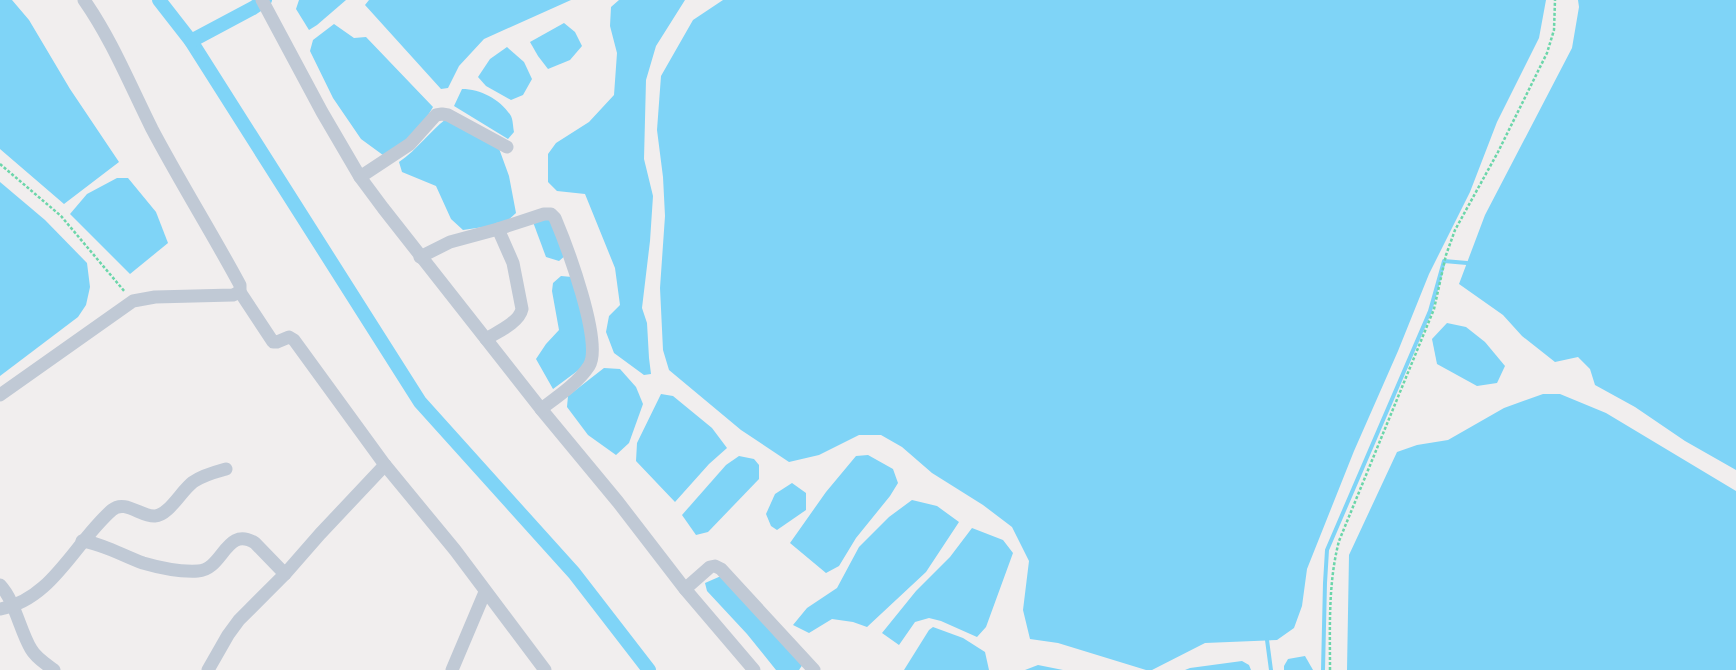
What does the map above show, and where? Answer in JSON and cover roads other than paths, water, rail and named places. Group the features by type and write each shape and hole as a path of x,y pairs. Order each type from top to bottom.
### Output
{"street":[{"path":"84,0 119,59 175,172 240,285 240,292 273,342 289,337 294,340 385,465 455,550 545,670"},
{"path":"265,5 322,112 360,177 420,257 541,409 618,502 685,589 754,670"},
{"path":"360,177 410,144 436,115 448,115 507,147"},
{"path":"420,257 450,242 498,229 544,214 551,214 556,218 573,265 588,318 593,354 590,365 579,378 541,409"},
{"path":"486,339 521,315 522,309 513,263 498,229"},
{"path":"0,395 133,301 155,297 233,295 240,292"},
{"path":"208,670 228,635 239,620 285,574 320,534 385,465"},
{"path":"6,608 35,593 56,575 82,541 116,508 127,508 155,516 166,511 196,479 204,475 226,469"},
{"path":"82,541 92,542 144,563 176,570 200,571 208,569 231,543 240,538 249,539 255,543 285,574"},
{"path":"685,589 710,567 715,566 721,569 814,670"},
{"path":"0,585 6,608 31,650 37,658 54,670"},
{"path":"452,670 485,592"}],"water":[{"path":"0,0 12,0 29,20 70,89 119,162 64,204 0,149"},
{"path":"299,0 346,0 309,30 296,9"},
{"path":"369,0 571,0 484,39 459,66 448,88 441,89 365,5"},
{"path":"619,0 685,0 656,46 646,80 644,159 653,196 650,241 642,308 647,323 651,374 644,375 614,353 606,332 609,316 620,305 615,268 585,194 557,191 548,182 548,154 556,143 589,122 614,95 617,53 610,26 611,7"},
{"path":"723,0 1546,0 1539,38 1497,122 1470,192 1429,274 1398,351 1354,451 1307,569 1302,606 1294,628 1277,640 1205,643 1152,670 1146,670 1058,643 1030,639 1023,610 1029,561 1012,527 983,505 932,473 902,447 881,435 859,435 819,455 789,462 741,430 669,370 663,350 660,288 665,216 663,177 657,130 661,76 693,20"},
{"path":"1578,0 1736,0 1736,470 1685,441 1635,407 1595,385 1590,369 1578,357 1555,362 1522,336 1503,315 1459,284 1485,215 1572,48 1579,7"},
{"path":"564,23 575,32 582,46 570,60 548,69 530,42"},
{"path":"334,24 354,38 366,37 433,107 413,140 387,158 361,139 333,98 310,51 313,40"},
{"path":"507,47 524,62 532,79 523,95 511,100 486,86 478,77 490,59"},
{"path":"462,89 476,91 490,96 507,110 512,118 514,132 508,139 454,106"},
{"path":"446,119 497,143 509,176 516,213 504,224 463,230 451,219 436,186 402,172 399,162 412,152"},
{"path":"117,178 128,178 156,212 168,243 130,274 70,214 87,194"},
{"path":"0,182 45,220 87,263 90,287 86,305 78,317 0,376"},
{"path":"549,216 566,255 559,261 546,257 533,222"},
{"path":"561,276 572,277 591,352 580,369 553,389 536,359 546,344 559,330 552,291 553,283"},
{"path":"1447,323 1466,327 1485,342 1505,366 1497,383 1477,386 1437,364 1432,339"},
{"path":"604,368 620,369 636,387 643,404 629,443 616,455 588,435 567,407 568,396"},
{"path":"661,394 673,396 712,428 727,448 709,464 675,502 636,461 637,443"},
{"path":"1543,394 1560,394 1606,413 1736,491 1736,670 1347,670 1349,555 1397,452 1417,445 1448,440 1504,408"},
{"path":"868,455 893,469 898,483 890,496 856,538 839,566 826,573 790,543 826,492 856,456"},
{"path":"739,456 754,459 759,465 759,479 708,532 696,535 682,515 726,465"},
{"path":"792,483 806,493 806,510 777,530 771,526 766,514 775,494"},
{"path":"912,500 937,506 959,522 926,572 867,627 853,622 832,619 809,633 793,625 807,608 837,588 859,547 889,517"},
{"path":"972,528 1003,540 1013,553 986,627 977,637 941,621 929,618 915,622 899,645 882,633 916,591 950,557"},
{"path":"721,576 803,664 799,670 776,670 747,634 707,591 705,583"},
{"path":"933,627 963,638 985,652 989,670 904,670 929,630"},
{"path":"1305,656 1313,670 1284,670 1284,666 1288,659"},
{"path":"1242,661 1249,665 1251,670 1185,670 1190,668"},
{"path":"1038,665 1063,670 1025,670"}],"waterway":[{"path":"159,0 191,41 420,402 574,573 649,670"},
{"path":"191,41 265,0"},
{"path":"1323,670 1327,550 1430,311 1444,261 1467,263"},
{"path":"1267,640 1271,670"}]}
